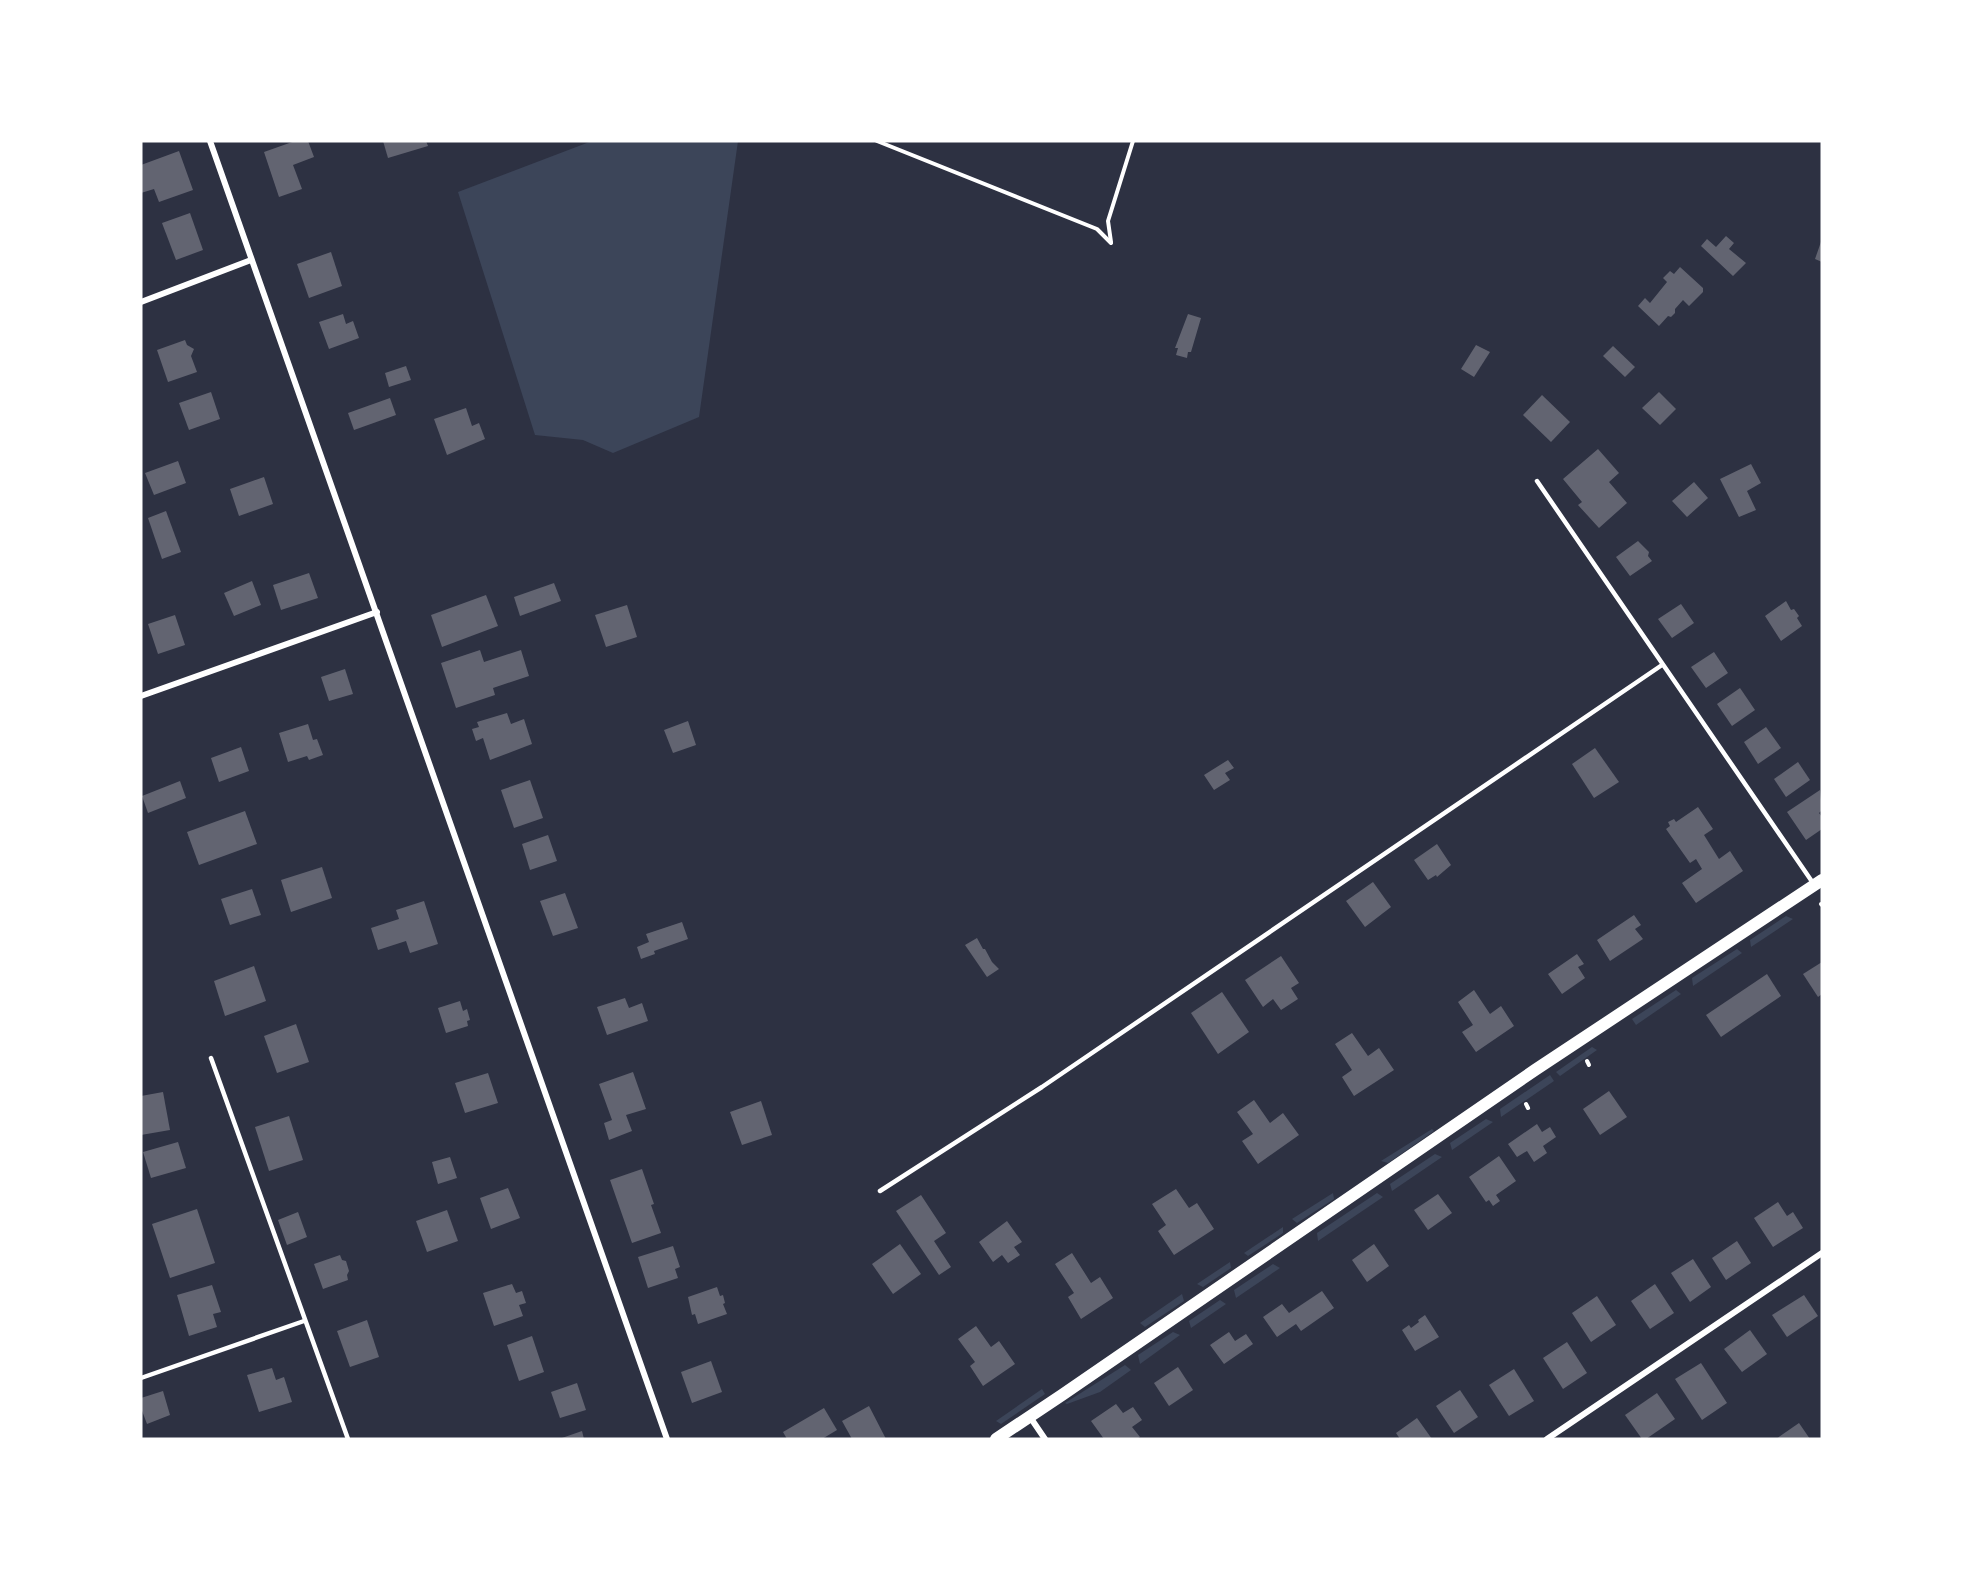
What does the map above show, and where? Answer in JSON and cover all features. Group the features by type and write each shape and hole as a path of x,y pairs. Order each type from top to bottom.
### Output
{"main road":[{"path":"996,1439 1535,1070 1819,882"}],"street":[{"path":"210,141 667,1439"},
{"path":"141,302 251,260"},
{"path":"141,696 377,612"},
{"path":"1547,1439 1822,1253"},
{"path":"1030,1417 1045,1439"}],"lane":[{"path":"1537,481 1662,665 1819,882"},
{"path":"880,1191 1042,1087 1662,665"},
{"path":"211,1058 348,1439"},
{"path":"141,1378 304,1321"}],"path":[{"path":"877,141 1097,229 1111,243 1108,221 1134,141"}],"shaded area":[{"path":"592,141 738,141 699,417 613,453 583,440 535,435 458,192"},
{"path":"1786,916 1793,919 1751,947 1750,940"},
{"path":"1737,949 1742,953 1693,986 1692,978"},
{"path":"1676,990 1681,994 1636,1025 1632,1019"},
{"path":"1592,1047 1597,1050 1560,1076 1556,1072"},
{"path":"1550,1075 1554,1081 1501,1117 1500,1109"},
{"path":"1486,1119 1493,1122 1452,1150 1450,1143"},
{"path":"1432,1129 1434,1131 1388,1163 1381,1161"},
{"path":"1435,1154 1442,1157 1392,1191 1390,1184"},
{"path":"1333,1193 1334,1199 1297,1223 1292,1219"},
{"path":"1377,1193 1383,1197 1318,1241 1317,1233"},
{"path":"1283,1227 1283,1233 1248,1256 1244,1253"},
{"path":"1230,1262 1231,1268 1203,1287 1197,1284"},
{"path":"1273,1264 1280,1268 1236,1298 1234,1290"},
{"path":"1182,1294 1184,1301 1145,1327 1140,1323"},
{"path":"1220,1300 1226,1304 1191,1328 1189,1321"},
{"path":"1173,1332 1180,1335 1140,1364 1138,1355"},
{"path":"1125,1365 1131,1370 1100,1392 1065,1403"},
{"path":"1042,1389 1045,1394 1001,1424 996,1421"}],"building":[{"path":"295,141 308,141 314,157 293,165 302,189 279,197 264,152"},
{"path":"383,141 426,141 428,146 388,158"},
{"path":"179,151 193,190 159,202 154,189 141,193 141,165"},
{"path":"190,213 203,250 176,260 162,223"},
{"path":"1726,236 1734,243 1729,249 1746,263 1733,276 1701,246 1707,239 1716,247"},
{"path":"1822,239 1822,262 1815,259"},
{"path":"331,252 342,286 309,298 297,264"},
{"path":"1680,267 1703,288 1703,292 1689,306 1683,300 1675,309 1675,313 1671,317 1668,316 1659,326 1638,306 1645,298 1650,303 1667,282 1663,278 1670,271 1674,274"},
{"path":"343,314 346,324 353,321 359,338 329,349 319,322"},
{"path":"1188,314 1201,318 1187,358 1176,355 1178,348 1175,348"},
{"path":"185,340 187,345 194,349 191,356 197,372 168,382 157,350"},
{"path":"1476,345 1490,352 1474,377 1461,369"},
{"path":"1613,346 1635,367 1625,377 1603,356"},
{"path":"406,366 411,380 389,387 385,373"},
{"path":"211,392 220,419 189,430 179,403"},
{"path":"1659,392 1676,409 1660,425 1642,408"},
{"path":"1542,395 1570,422 1551,442 1523,415"},
{"path":"390,398 396,415 354,430 348,413"},
{"path":"466,408 472,426 479,423 485,439 447,455 434,419"},
{"path":"1598,449 1619,473 1609,482 1627,503 1599,528 1578,505 1582,502 1563,479"},
{"path":"178,461 186,483 154,495 145,473"},
{"path":"1751,464 1761,483 1747,491 1756,510 1739,517 1720,479"},
{"path":"264,477 273,504 239,516 230,489"},
{"path":"1694,482 1708,498 1687,517 1672,501"},
{"path":"166,511 181,552 162,559 148,518"},
{"path":"1638,541 1649,552 1648,556 1652,561 1630,576 1616,557"},
{"path":"309,573 318,598 281,610 273,585"},
{"path":"252,581 261,605 234,616 224,593"},
{"path":"554,583 561,601 520,616 514,597"},
{"path":"486,595 498,626 442,647 431,615"},
{"path":"1786,601 1791,610 1794,609 1799,616 1797,618 1802,626 1781,641 1765,616"},
{"path":"1681,604 1694,623 1672,638 1658,619"},
{"path":"627,605 637,637 606,647 595,615"},
{"path":"175,615 185,645 158,654 148,624"},
{"path":"480,650 484,662 521,650 529,676 493,688 495,695 456,708 441,663"},
{"path":"1714,652 1728,673 1706,688 1691,667"},
{"path":"345,669 353,694 329,701 321,677"},
{"path":"1740,688 1755,710 1732,726 1717,704"},
{"path":"507,713 511,724 524,719 532,744 490,760 483,738 476,741 472,729 479,727 477,722"},
{"path":"688,721 696,745 673,753 664,730"},
{"path":"308,724 313,740 317,739 323,755 309,760 307,756 288,762 279,733"},
{"path":"1766,727 1781,748 1758,764 1744,742"},
{"path":"241,747 249,771 219,782 211,758"},
{"path":"1595,748 1619,782 1594,798 1572,764"},
{"path":"1228,760 1234,768 1225,773 1230,780 1214,790 1204,775"},
{"path":"1798,762 1810,780 1786,797 1774,779"},
{"path":"530,780 543,818 514,828 501,790"},
{"path":"180,781 186,798 148,813 142,796"},
{"path":"1820,790 1822,810 1819,813 1822,817 1822,829 1806,840 1787,812"},
{"path":"1698,807 1713,829 1704,835 1719,859 1730,851 1743,871 1696,903 1682,883 1702,869 1696,859 1690,863 1666,829 1670,826 1668,822 1674,819 1676,822"},
{"path":"245,811 257,844 199,865 187,832"},
{"path":"548,835 557,861 530,870 522,844"},
{"path":"1437,844 1451,865 1437,877 1436,875 1428,880 1414,860"},
{"path":"322,867 332,898 291,912 281,880"},
{"path":"1373,882 1391,907 1365,927 1346,901"},
{"path":"252,889 261,915 230,925 221,899"},
{"path":"565,893 578,928 553,936 540,901"},
{"path":"424,901 438,944 410,953 406,941 378,950 371,928 399,919 396,910"},
{"path":"1634,915 1641,925 1635,929 1643,939 1610,961 1597,940"},
{"path":"682,922 688,939 654,951 655,954 641,959 637,947 649,942 646,934"},
{"path":"977,938 999,969 987,977 965,945"},
{"path":"1577,954 1584,964 1578,967 1585,978 1562,994 1548,974"},
{"path":"1281,956 1299,983 1291,988 1298,999 1281,1010 1273,999 1263,1007 1245,980"},
{"path":"1822,962 1822,994 1818,997 1803,974"},
{"path":"254,966 266,1001 225,1016 214,981"},
{"path":"1767,974 1781,996 1721,1037 1706,1015"},
{"path":"1474,990 1490,1014 1501,1006 1514,1026 1476,1052 1462,1032 1473,1025 1458,1002"},
{"path":"1222,992 1249,1032 1218,1054 1191,1013"},
{"path":"625,998 629,1008 642,1003 648,1021 607,1035 597,1007"},
{"path":"460,1001 463,1011 467,1009 470,1020 467,1021 468,1026 446,1033 438,1008"},
{"path":"296,1024 309,1062 277,1073 264,1036"},
{"path":"1352,1033 1368,1056 1379,1048 1394,1070 1354,1096 1342,1077 1352,1070 1335,1044"},
{"path":"633,1072 646,1109 626,1115 632,1131 609,1140 604,1123 612,1120 599,1084"},
{"path":"488,1073 498,1103 465,1113 455,1083"},
{"path":"1609,1091 1627,1117 1600,1135 1583,1109"},
{"path":"163,1092 170,1130 141,1135 141,1096"},
{"path":"1254,1100 1270,1123 1283,1113 1299,1135 1258,1164 1242,1141 1253,1134 1237,1112"},
{"path":"761,1101 772,1135 742,1145 730,1112"},
{"path":"289,1116 303,1160 269,1171 255,1127"},
{"path":"1537,1124 1542,1132 1550,1127 1556,1137 1543,1146 1547,1153 1534,1162 1527,1151 1517,1157 1508,1144"},
{"path":"178,1142 186,1168 151,1178 143,1152"},
{"path":"1499,1156 1516,1181 1496,1195 1500,1201 1493,1206 1489,1200 1486,1202 1469,1177"},
{"path":"450,1157 457,1178 438,1184 432,1162"},
{"path":"642,1169 661,1233 632,1243 610,1180"},
{"path":"508,1188 520,1218 491,1229 480,1198"},
{"path":"1176,1189 1189,1208 1197,1203 1214,1229 1174,1255 1158,1231 1166,1225 1152,1204"},
{"path":"1438,1194 1452,1213 1428,1230 1414,1210"},
{"path":"921,1195 946,1233 934,1241 951,1267 939,1275 896,1211"},
{"path":"1778,1202 1787,1216 1793,1212 1803,1228 1773,1247 1754,1218"},
{"path":"197,1209 215,1263 170,1278 152,1224"},
{"path":"447,1210 458,1241 427,1252 416,1221"},
{"path":"298,1212 307,1237 287,1245 278,1220"},
{"path":"1007,1221 1022,1242 1014,1247 1020,1255 1008,1263 1002,1255 993,1262 979,1242"},
{"path":"1737,1241 1751,1263 1726,1280 1712,1258"},
{"path":"900,1244 921,1274 893,1294 872,1264"},
{"path":"1374,1244 1389,1266 1367,1282 1352,1260"},
{"path":"673,1246 680,1267 675,1269 678,1278 648,1288 638,1257"},
{"path":"1072,1253 1091,1283 1100,1277 1113,1298 1081,1319 1068,1297 1074,1293 1055,1264"},
{"path":"340,1255 342,1260 346,1261 349,1271 348,1280 323,1289 314,1264"},
{"path":"1693,1259 1711,1287 1690,1302 1671,1273"},
{"path":"512,1284 516,1293 522,1291 526,1303 519,1305 523,1316 494,1326 483,1293"},
{"path":"1655,1284 1674,1313 1650,1329 1631,1301"},
{"path":"212,1285 221,1312 213,1314 217,1327 189,1336 177,1295"},
{"path":"717,1287 720,1296 723,1295 725,1303 723,1304 727,1314 698,1324 695,1314 692,1315 688,1297"},
{"path":"1322,1291 1334,1308 1301,1331 1296,1324 1277,1337 1263,1317 1282,1304 1289,1313"},
{"path":"1804,1295 1818,1316 1787,1337 1772,1315"},
{"path":"1597,1296 1616,1325 1591,1342 1572,1313"},
{"path":"1425,1315 1439,1337 1415,1351 1402,1330 1409,1325 1411,1328"},
{"path":"367,1320 379,1357 350,1367 337,1331"},
{"path":"976,1326 991,1347 999,1341 1015,1364 983,1386 970,1366 975,1362 958,1339"},
{"path":"1750,1330 1767,1354 1742,1372 1724,1349"},
{"path":"1229,1332 1235,1341 1246,1334 1253,1344 1224,1364 1210,1345"},
{"path":"532,1336 544,1372 519,1381 507,1345"},
{"path":"1567,1342 1587,1373 1563,1389 1543,1358"},
{"path":"711,1361 722,1392 692,1403 681,1372"},
{"path":"1701,1363 1727,1403 1702,1420 1675,1379"},
{"path":"1178,1367 1193,1390 1169,1406 1154,1383"},
{"path":"272,1368 276,1380 284,1377 292,1402 259,1412 247,1375"},
{"path":"1514,1369 1534,1401 1509,1416 1489,1385"},
{"path":"577,1383 586,1410 560,1418 551,1392"},
{"path":"1460,1390 1478,1417 1454,1433 1436,1406"},
{"path":"163,1391 170,1415 147,1424 141,1408 141,1398"},
{"path":"1657,1393 1675,1419 1646,1439 1642,1439 1625,1415"},
{"path":"1116,1404 1123,1413 1133,1407 1142,1420 1132,1427 1140,1437 1137,1439 1104,1439 1091,1421"},
{"path":"869,1406 886,1439 852,1439 842,1421"},
{"path":"824,1408 837,1430 822,1439 787,1439 783,1432"},
{"path":"1417,1418 1432,1439 1400,1439 1396,1433"},
{"path":"1799,1423 1810,1439 1776,1439"},
{"path":"582,1431 584,1439 559,1439"}]}
